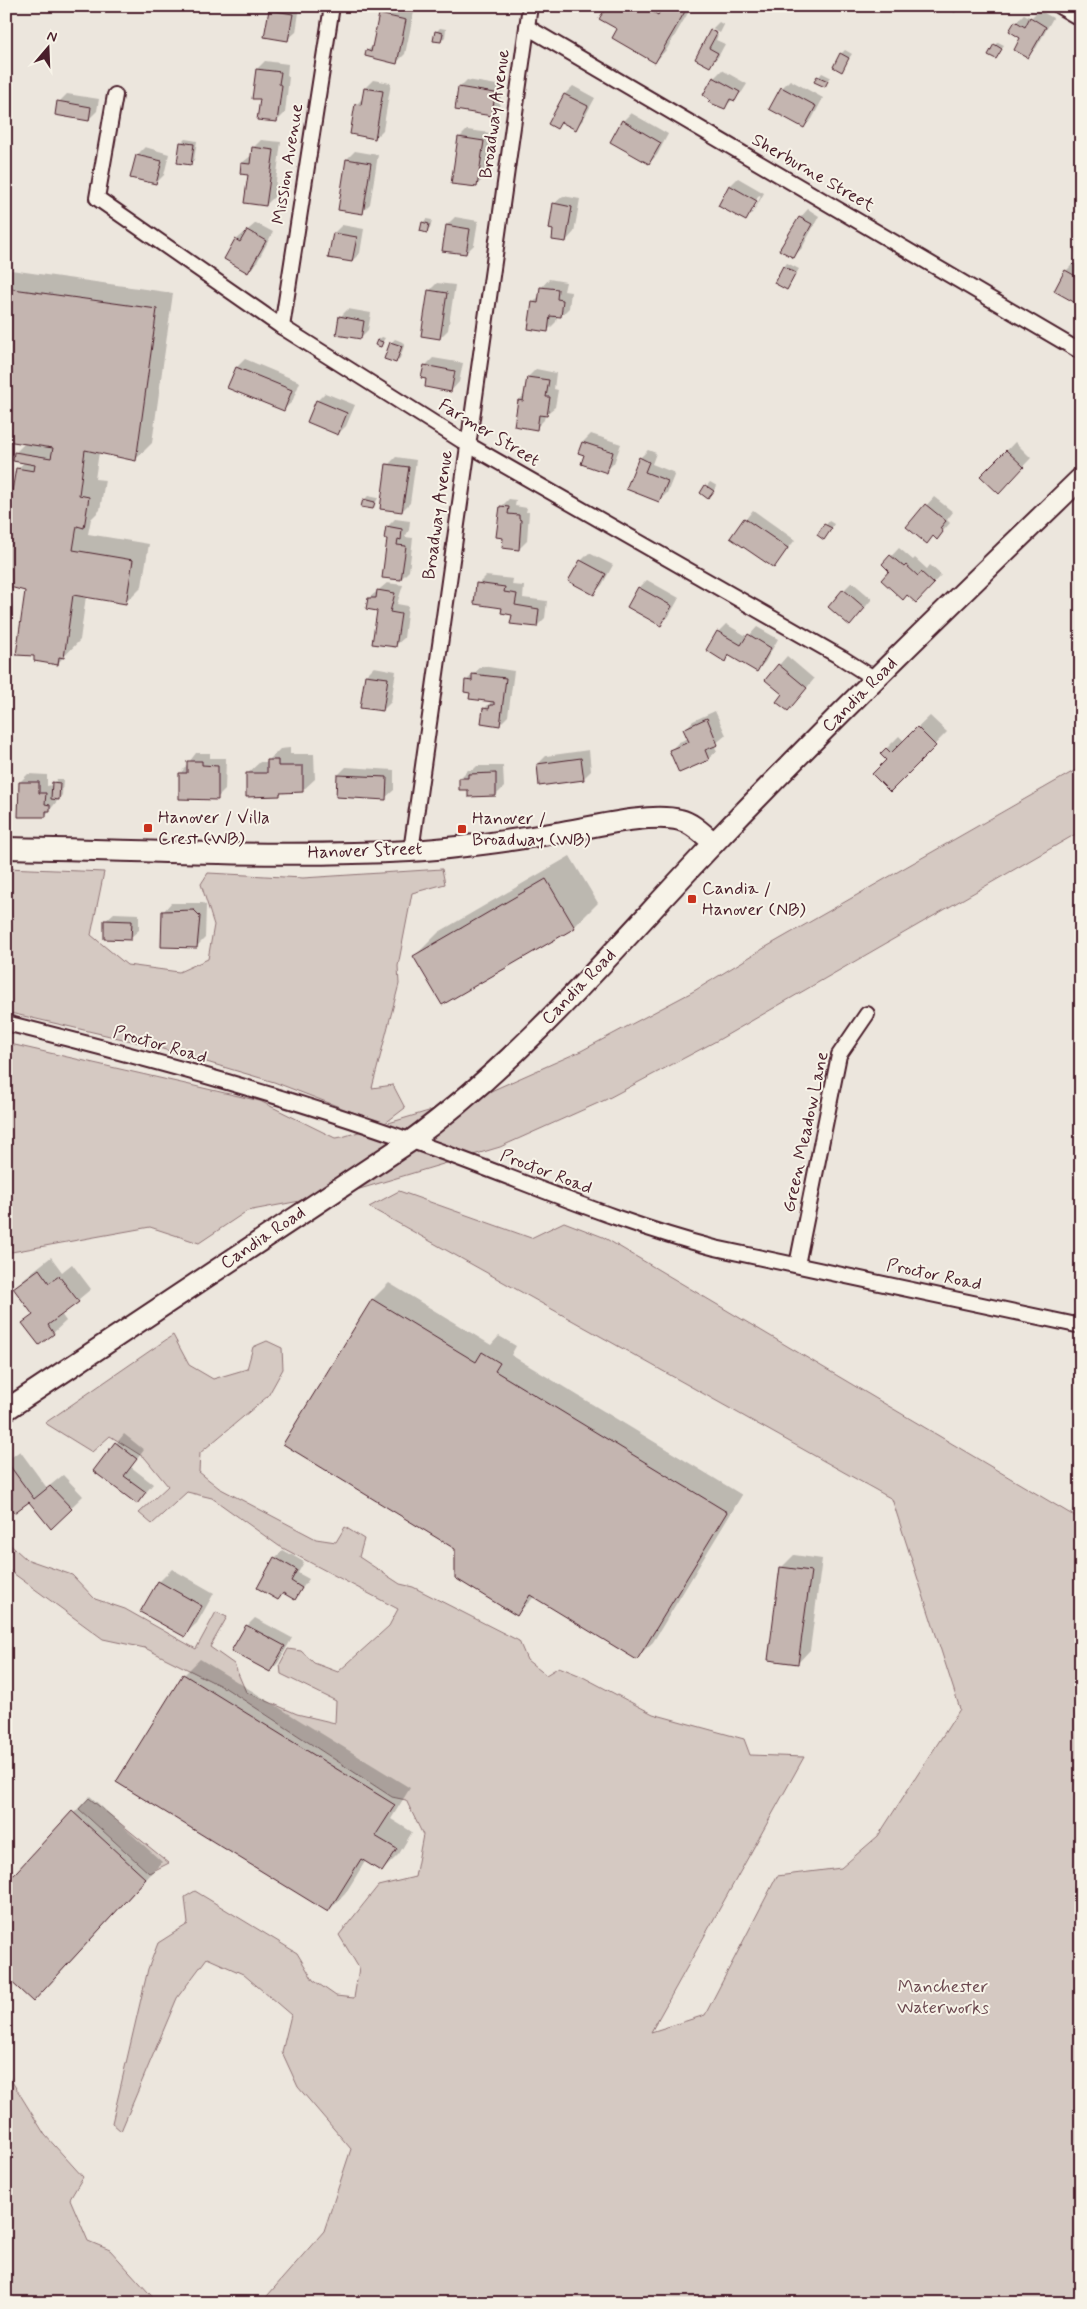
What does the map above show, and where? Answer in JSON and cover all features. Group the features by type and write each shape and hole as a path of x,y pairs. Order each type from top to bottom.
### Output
{"main road":[{"name":"Candia Road","path":"6,1410 410,1142 471,1094 543,1025 638,927 714,844 875,679 1081,478"},
{"name":"Hanover Street","path":"6,848 226,854 411,851 519,840 628,822 670,818 681,820 692,826 714,844"}],"street":[{"name":"Mission Avenue","path":"282,327 332,6"},
{"name":"Broadway Avenue","path":"411,851 530,6"},
{"path":"1059,6 1081,19"},
{"name":"Sherburne Street","path":"527,27 1081,352"},
{"name":"Farmer Street","path":"116,95 96,198 282,327 467,444 842,658 875,679"},
{"name":"Green Meadow Lane","path":"797,1265 839,1055 867,1014"},
{"name":"Proctor Road","path":"6,1023 104,1048 314,1108 444,1153 634,1225 715,1248 1081,1326"}],"green space":[{"path":"1081,767 1081,831 720,1039 605,1100 500,1147 353,1191 247,1211 199,1243 150,1227 6,1253 6,1043 260,1101 335,1138 342,1137 482,1095 581,1051 694,991 766,947"},
{"path":"6,868 104,872 91,935 127,965 179,972 208,959 214,925 201,884 208,873 303,878 442,869 445,884 412,893 398,966 399,984 372,1088 393,1085 405,1108 384,1124 274,1082 149,1045 6,1012"},
{"name":"Manchester Waterworks","path":"399,1191 531,1238 564,1222 603,1237 1081,1520 1081,2303 261,2303 324,2231 351,2149 298,2087 282,2052 291,2015 243,1974 207,1958 177,1998 121,2131 112,2123 148,1969 158,1943 188,1924 185,1897 195,1891 297,1953 313,1980 336,1996 354,1998 359,1968 339,1935 378,1886 415,1877 423,1835 406,1800 392,1797 227,1689 145,1648 103,1639 6,1568 6,1541 26,1559 72,1575 95,1599 125,1609 196,1649 216,1612 227,1617 210,1647 234,1664 246,1692 297,1714 335,1723 336,1701 281,1674 280,1664 288,1649 301,1651 314,1663 338,1672 389,1626 398,1609 279,1546 212,1498 187,1492 152,1524 139,1513 168,1486 145,1458 110,1436 92,1452 45,1423 173,1335 189,1365 213,1379 247,1369 253,1347 267,1341 282,1348 283,1369 268,1396 200,1453 199,1472 219,1488 316,1539 336,1542 345,1527 364,1539 359,1557 400,1584 413,1587 519,1641 527,1660 546,1675 559,1667 581,1676 653,1714 744,1739 750,1755 804,1757 651,2032 705,2015 777,1876 841,1868 878,1836 960,1709 892,1499 369,1207"},
{"path":"89,1798 169,1863 149,1873 79,1809"},
{"path":"6,2072 45,2135 83,2177 70,2199 88,2241 110,2250 158,2303 6,2303"}],"building":[{"path":"607,6 643,6 658,15 663,6 687,8 655,63 612,38 617,29 599,19"},
{"path":"945,6 958,6 955,12"},
{"path":"269,10 293,14 288,41 264,37"},
{"path":"379,14 406,20 397,64 365,56 366,50 371,52"},
{"path":"1030,17 1046,27 1028,58 1014,50 1020,38 1009,31 1015,21 1025,27"},
{"path":"710,30 717,33 709,48 718,53 710,67 695,59"},
{"path":"435,31 443,33 441,42 433,41"},
{"path":"994,44 1002,49 996,59 988,55"},
{"path":"840,53 849,58 842,72 833,67"},
{"path":"256,69 281,72 279,84 282,85 277,122 257,120 260,99 252,99"},
{"path":"817,76 828,81 825,87 814,82"},
{"path":"713,77 740,92 735,101 730,99 725,109 708,102 710,100 703,95"},
{"path":"458,87 495,93 492,116 455,110"},
{"path":"781,87 816,106 804,128 769,109"},
{"path":"364,88 383,91 375,139 350,134 355,104 361,105"},
{"path":"564,94 588,106 576,130 561,122 557,129 548,124"},
{"path":"57,101 91,107 89,121 55,115"},
{"path":"622,120 661,143 649,164 610,142"},
{"path":"458,137 484,141 477,187 451,184"},
{"path":"180,142 194,144 191,165 177,163"},
{"path":"252,147 274,150 266,206 244,203 248,175 240,174 241,163 250,164"},
{"path":"136,155 162,161 156,184 130,178"},
{"path":"346,159 371,163 363,214 338,210"},
{"path":"729,185 757,201 746,221 718,206"},
{"path":"553,203 572,207 566,242 552,240 553,230 549,229"},
{"path":"799,217 812,224 794,258 779,250"},
{"path":"422,222 429,224 427,233 420,231"},
{"path":"446,225 470,229 466,254 442,251"},
{"path":"247,230 266,241 248,273 224,259 235,239 240,242"},
{"path":"333,233 357,237 352,262 328,258"},
{"path":"783,266 796,273 787,290 774,283"},
{"path":"1065,270 1081,279 1081,306 1054,291"},
{"path":"540,287 558,289 557,299 563,300 561,317 550,316 548,332 528,329 532,302 538,303"},
{"path":"6,288 157,309 136,461 85,450 79,495 89,497 84,528 77,526 73,550 133,560 126,604 73,595 64,658 59,657 58,665 34,661 34,656 16,655 25,591 6,586 6,526 16,468 34,471 35,465 13,461 14,452 51,458 53,448 6,441"},
{"path":"428,290 447,293 440,339 421,336"},
{"path":"339,316 364,321 361,339 336,335"},
{"path":"377,340 383,342 381,347 375,345"},
{"path":"390,342 402,346 396,363 384,359"},
{"path":"424,365 455,371 451,392 425,387 426,379 421,378"},
{"path":"236,367 292,390 284,411 227,388"},
{"path":"527,377 549,380 546,397 550,397 547,416 539,415 537,430 514,426 518,400 523,401"},
{"path":"316,400 347,413 338,435 307,422"},
{"path":"582,442 613,452 607,473 581,464 584,455 578,453"},
{"path":"1006,450 1024,467 999,494 980,476"},
{"path":"639,457 649,462 645,472 668,481 659,502 626,489"},
{"path":"386,464 409,467 402,512 380,509"},
{"path":"705,485 714,491 708,499 700,493"},
{"path":"363,499 375,502 373,509 361,507"},
{"path":"925,504 946,521 940,528 943,532 937,540 933,536 927,544 906,527"},
{"path":"500,506 509,507 508,514 519,515 521,520 519,550 502,548 503,538 496,537"},
{"path":"744,518 788,548 774,568 730,538"},
{"path":"824,524 832,528 824,540 817,535"},
{"path":"386,526 402,529 401,540 398,539 397,545 406,546 401,580 382,578 387,539 384,539"},
{"path":"890,555 904,567 906,565 918,576 921,572 934,584 916,603 907,595 903,600 881,580 889,571 882,564"},
{"path":"580,560 606,574 594,595 568,581"},
{"path":"476,583 505,587 504,592 517,594 515,605 539,609 537,627 510,624 512,615 501,613 502,608 474,604"},
{"path":"638,587 672,606 661,626 627,607"},
{"path":"843,589 865,608 850,626 828,607"},
{"path":"377,590 395,593 390,612 401,614 396,647 372,644 377,611 366,609 368,598 376,598"},
{"path":"717,631 741,645 748,634 771,648 757,672 728,655 725,662 706,650"},
{"path":"778,664 807,688 788,711 776,702 782,694 765,680"},
{"path":"472,674 506,678 500,726 481,723 483,708 489,709 490,705 494,705 494,702 469,699 470,693 464,692 465,680 472,681"},
{"path":"365,675 388,678 383,711 360,708"},
{"path":"707,718 718,745 705,750 709,760 679,773 669,750 689,742 683,729"},
{"path":"917,727 936,746 890,792 872,774 886,760 880,754 886,748 891,753"},
{"path":"581,758 584,780 539,786 537,764"},
{"path":"267,760 278,760 278,766 303,766 303,792 280,793 280,796 246,797 246,773 267,773"},
{"path":"187,761 202,761 202,765 218,766 218,800 179,799 179,773 187,773"},
{"path":"496,773 496,796 468,797 468,790 459,790 459,778 468,778 468,774"},
{"path":"337,775 387,777 386,800 336,797"},
{"path":"19,782 39,782 39,793 46,793 45,804 50,805 50,811 46,811 46,817 18,817"},
{"path":"52,782 60,783 59,800 51,799"},
{"path":"546,879 575,928 442,1005 413,956"},
{"path":"194,910 200,916 197,948 161,947 162,911"},
{"path":"104,920 132,921 131,940 104,939"},
{"path":"39,1269 49,1283 59,1276 79,1302 48,1325 54,1334 39,1345 22,1323 33,1315 13,1288"},
{"path":"372,1299 476,1362 482,1352 500,1363 495,1371 727,1512 637,1660 530,1595 517,1616 455,1578 455,1549 283,1444"},
{"path":"115,1442 137,1459 124,1476 146,1492 137,1504 93,1471"},
{"path":"7,1462 34,1499 50,1486 72,1509 51,1529 29,1502 14,1513 6,1501"},
{"path":"274,1557 297,1570 291,1581 302,1588 295,1600 283,1593 278,1600 257,1588"},
{"path":"780,1567 811,1571 798,1664 768,1660"},
{"path":"158,1581 202,1606 185,1637 140,1612"},
{"path":"246,1625 285,1646 270,1672 231,1651"},
{"path":"183,1674 395,1805 375,1836 397,1849 382,1872 361,1859 328,1912 116,1782"},
{"path":"72,1811 146,1879 33,2002 6,1977 6,1883"}],"place":[{"name":"Hanover / Villa Crest (WB)","path":"148,828"},
{"name":"Hanover / Broadway (WB)","path":"462,829"},
{"name":"Candia / Hanover (NB)","path":"692,899"}]}
